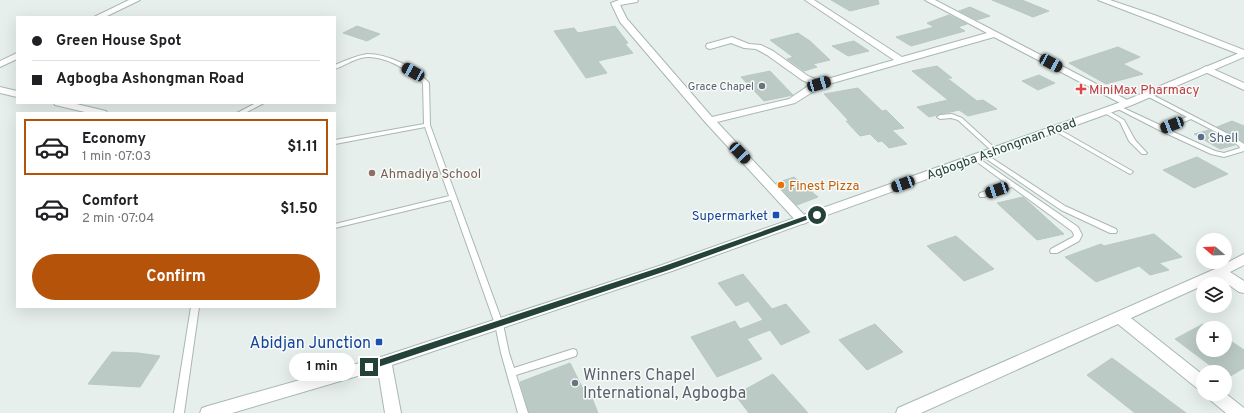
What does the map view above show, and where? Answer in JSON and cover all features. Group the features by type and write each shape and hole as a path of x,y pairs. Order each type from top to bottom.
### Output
{"street":[{"path":"100,16 136,0"},
{"path":"634,0 615,3 623,20 710,121 802,220"},
{"path":"809,0 902,61"},
{"path":"929,0 994,34 1116,107"},
{"path":"1102,0 1154,18 1244,53"},
{"path":"710,121 792,101 800,97 808,88 819,84 994,34"},
{"path":"710,46 732,40 747,46 758,48 770,53 805,78 819,84"},
{"name":"Agbogba Ashongman Road","path":"208,413 384,362 667,268 1116,107 1244,53"},
{"path":"0,64 16,56"},
{"path":"1206,69 1244,87"},
{"path":"0,90 16,94"},
{"path":"63,104 98,112"},
{"path":"904,413 1220,272 1244,259"},
{"path":"1220,272 1244,288"},
{"path":"1119,316 1196,378"},
{"path":"384,362 393,413"},
{"path":"1223,401 1238,413"}],"lane":[{"path":"336,67 360,56 379,55 387,57 413,72 426,83 427,125 499,324 523,413"},
{"path":"1116,107 1207,151 1220,154 1232,153 1243,149 1242,145 1230,137 1147,94"},
{"path":"242,112 259,104"},
{"path":"1116,107 1132,141 1144,153"},
{"path":"940,117 952,116 960,119 985,154 1012,185 1077,232 1078,237 1076,239 1054,251"},
{"path":"1161,129 1192,117"},
{"path":"336,142 427,125"},
{"path":"1055,129 1130,172"},
{"path":"985,154 1057,205 1113,231"},
{"path":"982,195 1012,185"},
{"path":"336,226 453,197"},
{"path":"179,413 195,308"},
{"path":"511,373 573,353"}],"building":[{"path":"831,0 878,0 879,4 850,11"},
{"path":"992,0 1022,0 1049,11 1033,17"},
{"path":"970,7 990,16 977,20 959,11"},
{"path":"949,15 967,24 958,27 965,31 911,46 896,37 934,27 927,23"},
{"path":"357,26 380,34 367,41 343,33"},
{"path":"615,26 628,43 625,44 633,53 598,61 607,73 586,78 554,31 574,28 578,33"},
{"path":"798,33 810,41 830,60 813,64 817,67 804,71 787,59 793,57 770,40"},
{"path":"854,41 869,51 848,56 832,46"},
{"path":"1118,47 1140,57 1123,64 1143,74 1106,84 1069,63"},
{"path":"937,66 952,78 947,78 977,101 983,100 997,109 968,116 959,110 929,117 917,107 948,100 912,71"},
{"path":"770,71 793,95 764,101 741,77"},
{"path":"1039,75 1055,83 1038,90 1022,81"},
{"path":"858,88 882,111 886,110 904,128 892,130 907,144 889,148 882,141 878,142 870,134 860,136 846,121 849,121 824,94"},
{"path":"1232,121 1244,126 1244,142 1217,127"},
{"path":"1209,130 1235,145 1220,149 1194,134"},
{"path":"1197,157 1228,174 1194,188 1163,170"},
{"path":"794,177 818,197 797,205 776,183"},
{"path":"1023,197 1064,234 1037,240 997,203"},
{"path":"1154,234 1182,257 1159,263 1169,270 1150,275 1139,266 1096,282 1065,257 1101,244 1104,246"},
{"path":"956,236 994,269 964,281 927,246"},
{"path":"743,274 772,309 786,304 810,332 781,345 770,330 747,339 762,359 717,377 691,337 735,321 740,329 763,320 748,301 736,306 718,283"},
{"path":"875,324 903,352 867,370 839,340"},
{"path":"1196,328 1196,355 1175,339"},
{"path":"1232,342 1244,350 1244,368 1232,375 1232,365 1210,365 1199,357 1232,357"},
{"path":"112,352 160,356 140,387 88,384"},
{"path":"1112,358 1186,413 1135,413 1087,375"},
{"path":"570,363 588,399 592,398 598,413 529,413 520,382"},
{"path":"773,374 808,413 749,413 735,395"}],"place":[{"name":"Grace Chapel","path":"762,86"},
{"name":"MiniMax Pharmacy","path":"1081,89"},
{"name":"Shell","path":"1201,137"},
{"name":"Ahmadiya School","path":"372,173"},
{"name":"Finest Pizza","path":"781,185"},
{"name":"Supermarket","path":"776,215"},
{"name":"Abidjan Junction","path":"379,342"},
{"name":"Winners Chapel International, Agbogba","path":"575,383"}],"route":[{"path":"369,367 667,268 817,215"}]}
